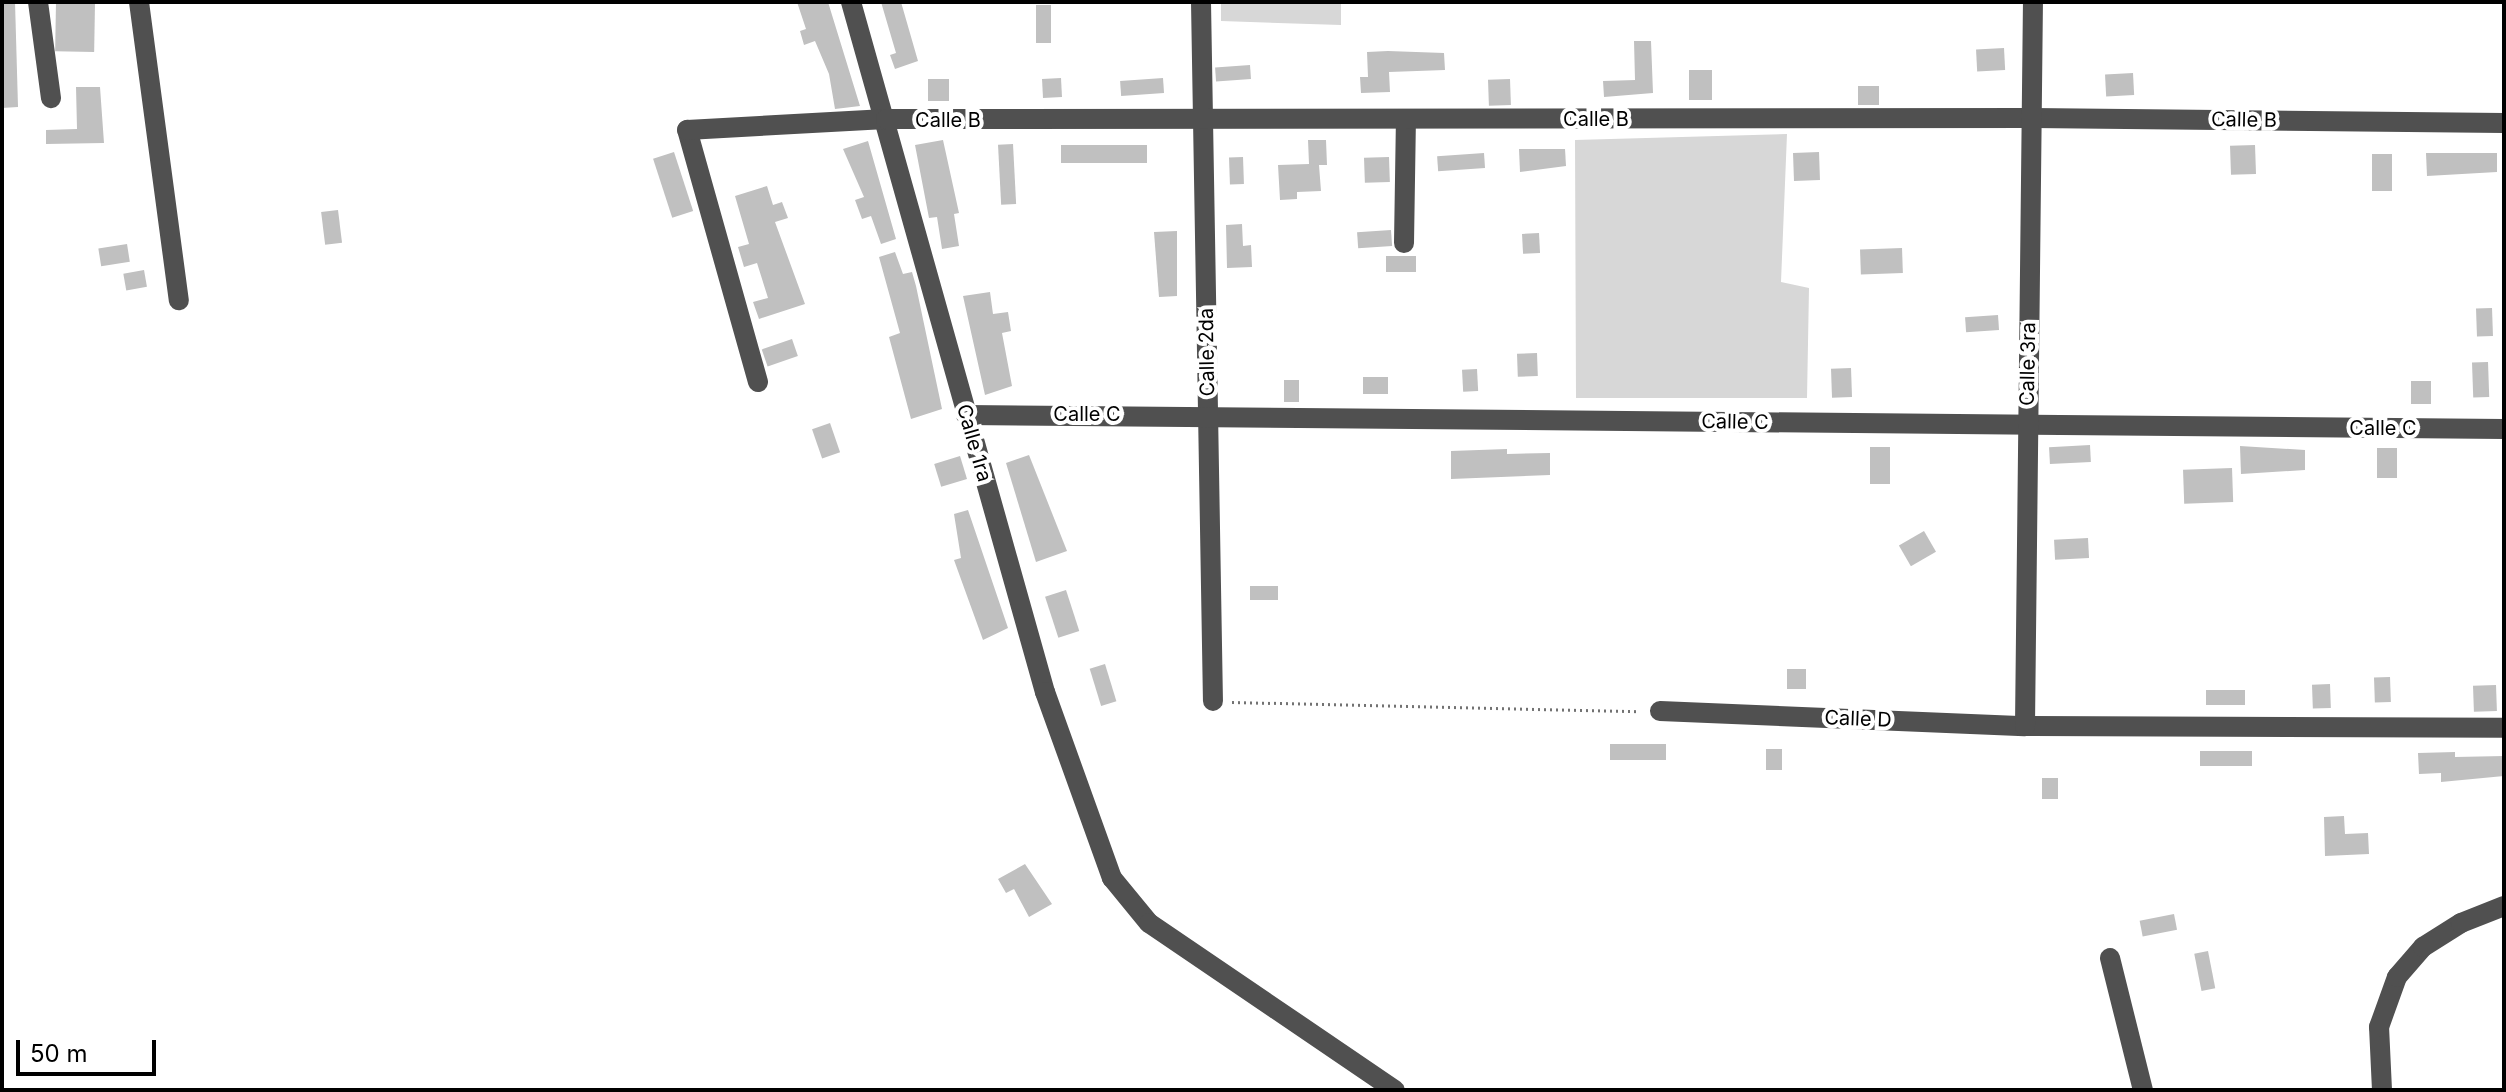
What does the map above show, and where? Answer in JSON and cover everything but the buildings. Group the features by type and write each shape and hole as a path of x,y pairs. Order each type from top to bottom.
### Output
{"street":[{"path":"38,2 51,98"},
{"path":"139,2 179,300"},
{"name":"Calle 1ra","path":"851,2 1045,692 1112,878 1149,923 1395,1090"},
{"name":"Calle 2da","path":"1201,2 1213,701"},
{"name":"Calle 3ra","path":"2025,726 2033,2"},
{"name":"Calle B","path":"758,382 687,130 886,119 2033,118 2504,123"},
{"path":"1404,243 1406,120"},
{"name":"Calle C","path":"966,415 1208,414 2027,426 2504,429"},
{"name":"Calle D","path":"1660,711 2025,726 2504,728"},
{"path":"2382,1090 2379,1027 2397,977 2423,947 2461,923 2504,906"},
{"path":"2110,958 2143,1090"}],"path":[{"path":"1213,701 1660,711"}],"shaded area":[{"path":"1221,2 1341,2 1341,25 1221,21"},
{"path":"1787,134 1781,282 1809,288 1807,398 1576,398 1575,140"}]}
